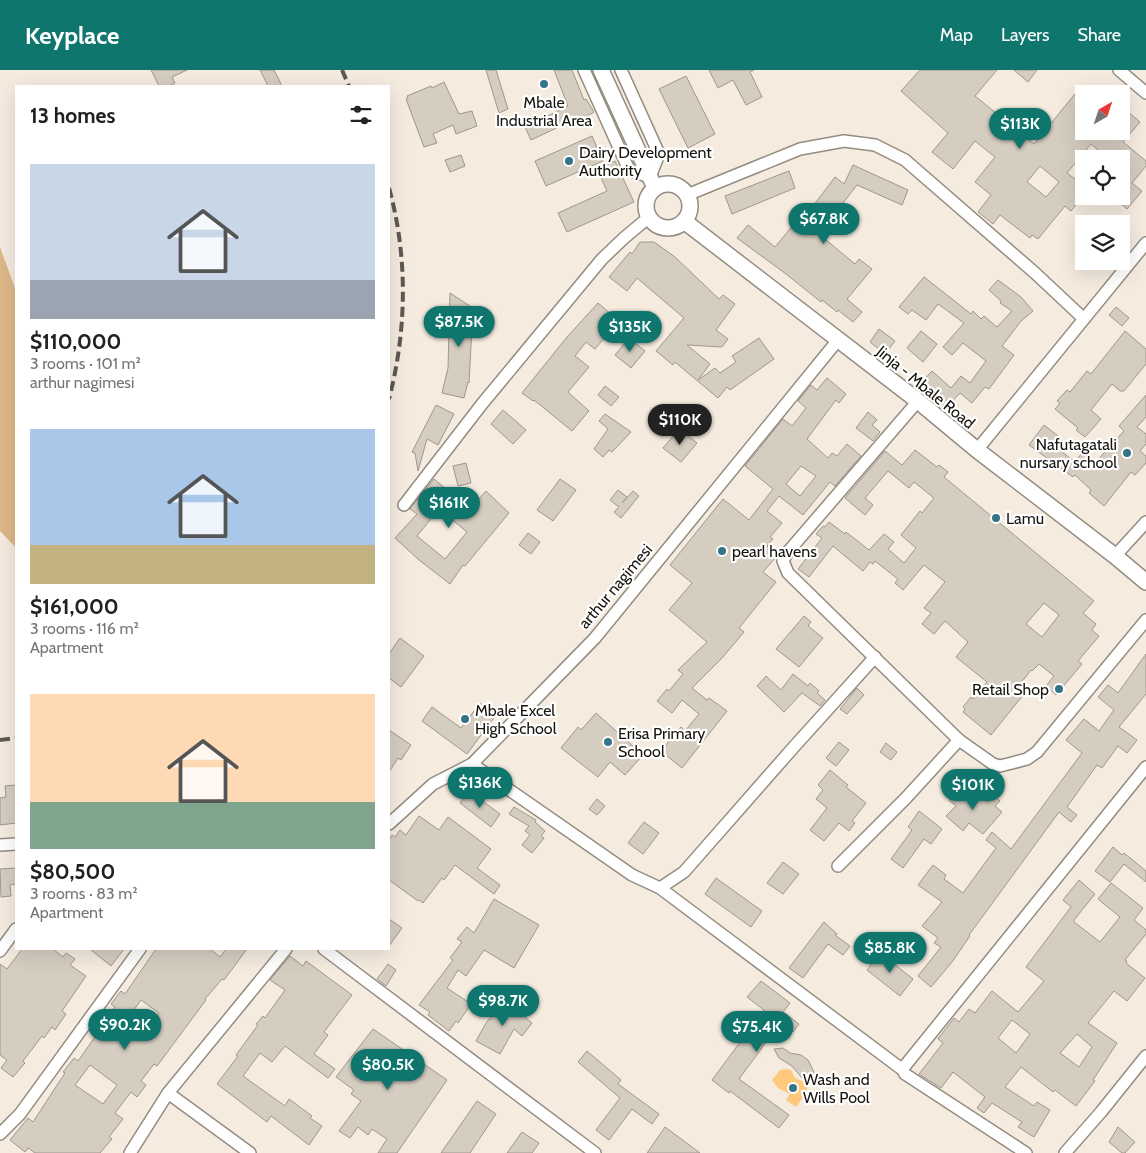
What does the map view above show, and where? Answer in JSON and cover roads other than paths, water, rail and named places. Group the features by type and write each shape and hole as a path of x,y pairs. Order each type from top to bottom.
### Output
{"main road":[{"path":"601,70 652,183 646,204 646,211 649,217 654,223 666,228 673,227 684,220 690,208 686,195 676,186 652,183"},
{"name":"Jinja - Mbale Road","path":"684,220 918,401 977,450 1146,582"}],"street":[{"path":"584,70 629,170 652,183 659,154 621,70"},
{"path":"1119,70 1146,93"},
{"path":"686,195 800,150 844,141 875,145 905,160 1036,273 1083,318"},
{"path":"404,505 482,404 590,274 624,238 649,217"},
{"path":"977,450 1083,318 1146,244"},
{"name":"arthur nagimesi","path":"390,823 433,784 472,764 594,638 838,340"},
{"path":"918,401 786,553 783,561 788,572 959,740 993,764 1000,766 1028,759 1037,752 1146,620"},
{"path":"1115,556 1146,522"},
{"path":"660,888 684,872 792,748 875,657"},
{"path":"838,866 906,798 959,740"},
{"path":"472,764 632,875 660,888 906,1074 1026,1153"},
{"path":"903,1070 904,1066 1146,767"},
{"path":"0,845 15,844"},
{"path":"0,951 15,930"},
{"path":"0,1134 20,1114 139,950"},
{"path":"130,1153 168,1093 285,950"},
{"path":"325,950 595,1153"},
{"path":"1065,1153 1146,1056"},
{"path":"168,1093 250,1153"}],"railway":[{"path":"342,70 349,85"},
{"path":"390,192 400,240 403,293 399,346 390,395"},
{"path":"0,740 15,738"}],"place":[{"name":"Mbale Industrial Area","path":"544,84"},
{"name":"Dairy Development Authority","path":"569,161"},
{"name":"Nafutagatali nursary school","path":"1127,453"},
{"name":"Lamu","path":"996,518"},
{"name":"pearl havens","path":"722,551"},
{"name":"Retail Shop","path":"1059,689"},
{"name":"Mbale Excel High School","path":"465,719"},
{"name":"Erisa Primary School","path":"608,742"},
{"name":"Wash and Wills Pool","path":"793,1088"}]}
